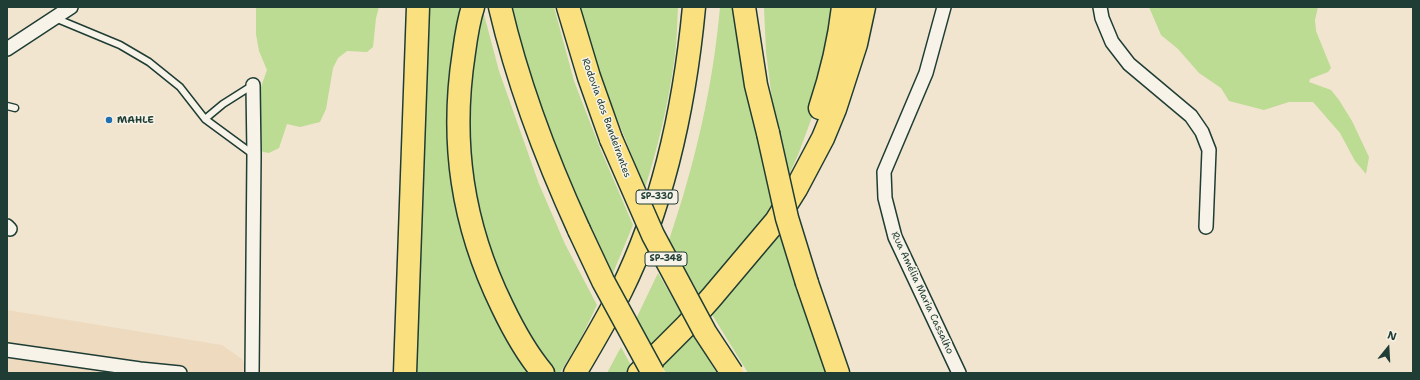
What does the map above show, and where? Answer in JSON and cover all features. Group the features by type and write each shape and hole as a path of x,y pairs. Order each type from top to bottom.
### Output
{"highway":[{"path":"406,373 418,7"},
{"path":"472,7 458,100 460,171 467,209 474,238 488,278 514,330 543,373"},
{"path":"500,7 513,58 551,165 602,281 653,373"},
{"name":"Rodovia dos Bandeirantes","path":"568,7 589,77 611,139 653,235 705,332 732,373"},
{"name":"SP-330","path":"575,373 621,290 651,216 672,146 683,93 690,50 694,7"},
{"name":"SP-330","path":"592,373 631,303 650,264 677,180 695,105 702,66 709,7"},
{"path":"744,7 756,85 788,218 806,284 838,373"},
{"path":"755,7 768,131"},
{"path":"743,260 778,207 810,138 836,56 843,7"},
{"path":"639,373 687,324 743,260 776,221 796,189 823,138 835,109 846,79 856,44 864,7"}],"street":[{"path":"7,49 71,7"},
{"name":"Rua Amélia Maria Cassalho","path":"944,7 926,73 884,172 885,198 895,237 959,373"},
{"path":"1100,7 1102,18 1112,42 1129,64 1191,116 1202,132 1209,150 1206,227"},
{"path":"252,373 254,155 253,85"},
{"path":"7,350 140,369 180,373"}],"lane":[{"path":"55,18 120,46 149,62 180,87 206,119 254,155"},
{"path":"206,119 223,104 253,85"},
{"path":"7,106 15,108"}],"shaded area":[{"path":"7,310 222,345 242,359 251,373 7,373"}],"green space":[{"path":"256,7 379,7 376,18 373,47 367,52 347,51 338,58 333,68 326,109 320,122 300,127 287,124 279,148 269,153 263,152 257,145 257,98 267,70 259,51 256,34"},
{"path":"422,7 461,7 450,63 446,111 449,169 454,198 468,255 478,282 490,309 531,373 412,373"},
{"path":"482,7 499,71 539,184 565,244 597,305 581,338 560,373 556,373 533,341 502,291 472,194 467,83"},
{"path":"511,7 554,7 574,81 600,148 633,225 611,278 534,96"},
{"path":"579,7 678,7 676,48 672,78 666,110 645,188 600,76"},
{"path":"720,7 735,7 746,87 772,206 759,228 701,298 669,240 687,183 702,125 713,66"},
{"path":"764,7 839,7 815,109 788,177 774,115 766,52"},
{"path":"1149,7 1318,7 1315,20 1316,31 1331,68 1328,72 1310,79 1309,82 1331,90 1339,100 1352,121 1369,157 1366,174 1355,161 1340,133 1313,102 1289,102 1264,110 1229,101 1221,88 1199,73 1178,49 1161,35"},
{"path":"779,231 795,286 826,373 748,373 711,313"},
{"path":"658,273 684,318 652,350 635,321"},
{"path":"693,334 717,373 666,373 661,365"},
{"path":"621,347 633,369 630,373 607,373"}],"place":[{"name":"MAHLE","path":"109,120"}]}
